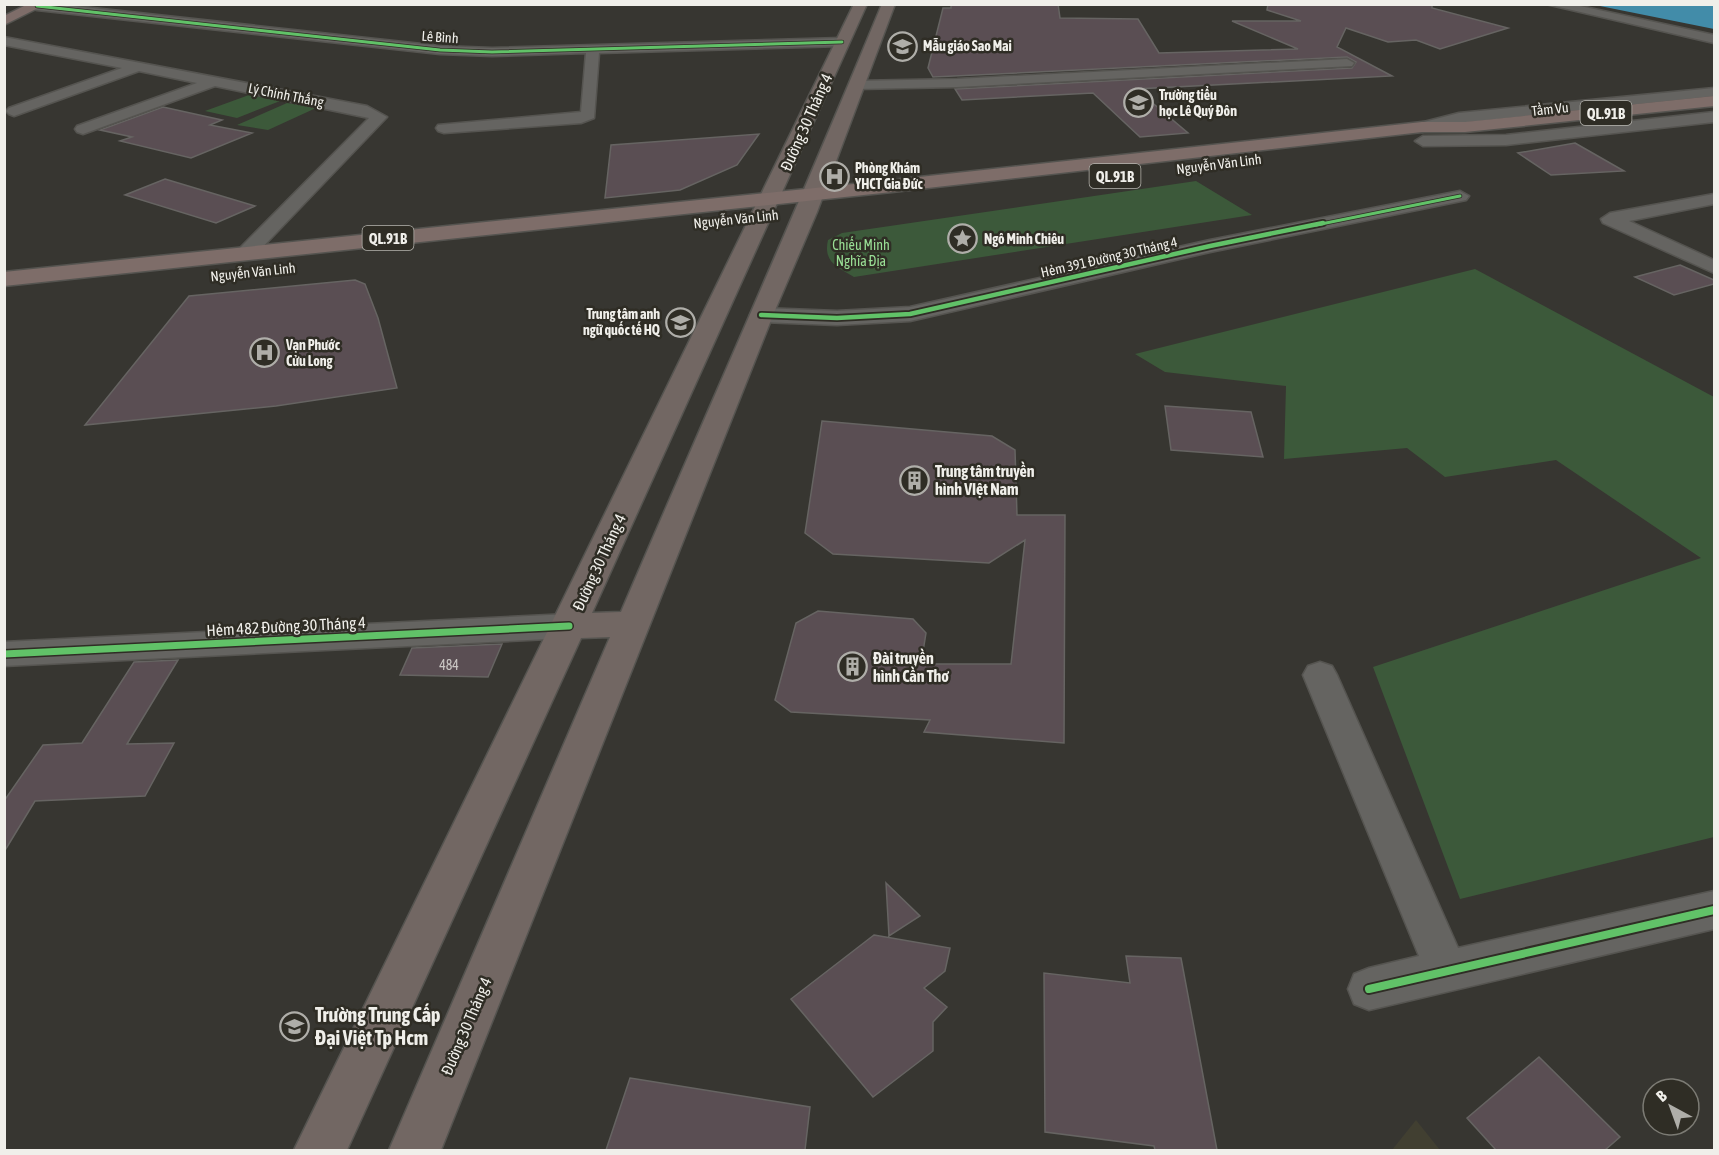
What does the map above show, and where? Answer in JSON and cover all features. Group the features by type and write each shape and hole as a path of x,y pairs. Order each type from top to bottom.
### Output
{"highway":[{"path":"4,21 38,5"},
{"name":"Nguyễn Văn Linh","path":"4,279 246,253 811,203 1423,134 1447,138 1465,127 1714,101"},
{"name":"Nguyễn Văn Linh","path":"4,300 767,207"}],"main road":[{"name":"Đường 30 Tháng 4","path":"320,1150 861,4"},
{"name":"Đường 30 Tháng 4","path":"415,1150 761,315 811,203 890,4"},
{"path":"569,626 633,624"}],"street":[{"path":"1552,4 1714,39"},
{"name":"Lê Bình","path":"38,5 440,50 492,52 842,42"},
{"name":"Lý Chính Thắng","path":"4,41 367,111 379,117 246,253"},
{"path":"444,128 581,118 589,115 593,48"},
{"path":"856,85 981,82 1347,63"},
{"path":"14,111 140,66"},
{"path":"83,129 215,81"},
{"name":"Tầm Vu","path":"1423,134 1459,118 1714,92"},
{"path":"1423,134 1506,140 1714,117"},
{"name":"Hẻm 391 Đường 30 Tháng 4","path":"761,315 837,318 910,314 1210,246 1460,196"},
{"path":"1714,199 1610,219 1714,267"},
{"name":"Hẻm 482 Đường 30 Tháng 4","path":"4,654 569,626"},
{"path":"1320,675 1447,972"},
{"path":"1369,989 1714,910"}],"shaded area":[{"path":"1416,1120 1440,1150 1392,1150"}],"green space":[{"path":"249,95 280,101 237,118 205,111"},
{"path":"287,103 316,108 268,130 237,125"},
{"name":"Chiếu Minh Nghĩa Địa","path":"1196,181 1252,215 854,277 833,263 828,254 828,240 842,233"},
{"path":"1475,269 1714,397 1714,837 1460,899 1373,667 1701,558 1556,460 1445,477 1407,448 1284,459 1286,386 1165,372 1135,354"}],"water":[{"path":"1595,5 1714,5 1714,29"}],"building":[{"path":"951,4 1058,4 1060,18 1138,19 1159,53 1298,49 1232,21 1301,21 1267,10 1268,4 1432,4 1432,8 1508,28 1440,49 1416,40 1388,42 1346,28 1337,47 1392,76 1136,89 1188,133 1140,137 1093,93 962,100 955,89 1352,68 1356,62 1347,57 933,77 928,68 943,8 951,8"},
{"path":"163,107 222,120 210,125 252,133 191,158 120,141 132,137 100,130"},
{"path":"759,134 737,165 680,190 605,198 611,145"},
{"path":"1575,143 1624,171 1551,175 1518,153"},
{"path":"165,179 255,206 216,223 125,195"},
{"path":"1680,265 1714,280 1714,284 1674,295 1635,277"},
{"name":"Vạn Phước Cửu Long","path":"355,280 365,284 378,318 397,388 276,406 85,425 189,296"},
{"path":"1165,406 1251,412 1263,457 1171,450"},
{"path":"822,421 992,436 1015,450 1017,515 1065,515 1064,743 924,732 930,720 791,712 775,700 796,623 818,611 913,619 926,633 921,664 1011,664 1025,540 989,563 833,554 805,533"},
{"path":"502,644 488,677 400,675 412,648"},
{"path":"178,660 127,744 174,743 145,796 35,801 4,852 4,801 43,745 82,743 134,662"},
{"path":"886,883 920,916 889,936"},
{"path":"874,935 950,948 945,971 924,988 947,1007 933,1022 933,1051 873,1097 791,999"},
{"path":"1126,956 1181,958 1217,1150 1155,1150 1154,1146 1045,1132 1044,973 1130,983"},
{"path":"1539,1057 1620,1137 1605,1150 1496,1150 1467,1118"},
{"path":"630,1078 810,1107 805,1150 606,1150"}],"cycle path":[{"path":"37,6 440,50 492,52 842,42"},
{"path":"761,315 837,318 910,314 1210,246 1460,196"},
{"path":"4,654 569,626"},
{"path":"1369,989 1714,910"}],"place":[{"name":"Mẫu giáo Sao Mai","path":"902,46"},
{"name":"Trường tiểu học Lê Quý Đôn","path":"1138,103"},
{"name":"Phòng Khám YHCT Gia Đức","path":"834,176"},
{"name":"Ngô Minh Chiêu","path":"963,239"},
{"name":"Trung tâm anh ngữ quốc tế HQ","path":"681,322"},
{"name":"Vạn Phước Cửu Long","path":"265,353"},
{"name":"Trung tâm truyền hình VIệt Nam","path":"914,480"},
{"name":"Đài truyền hình Cần Thơ","path":"852,667"},
{"name":"Trường Trung Cấp Đại Việt Tp Hcm","path":"294,1026"}]}
